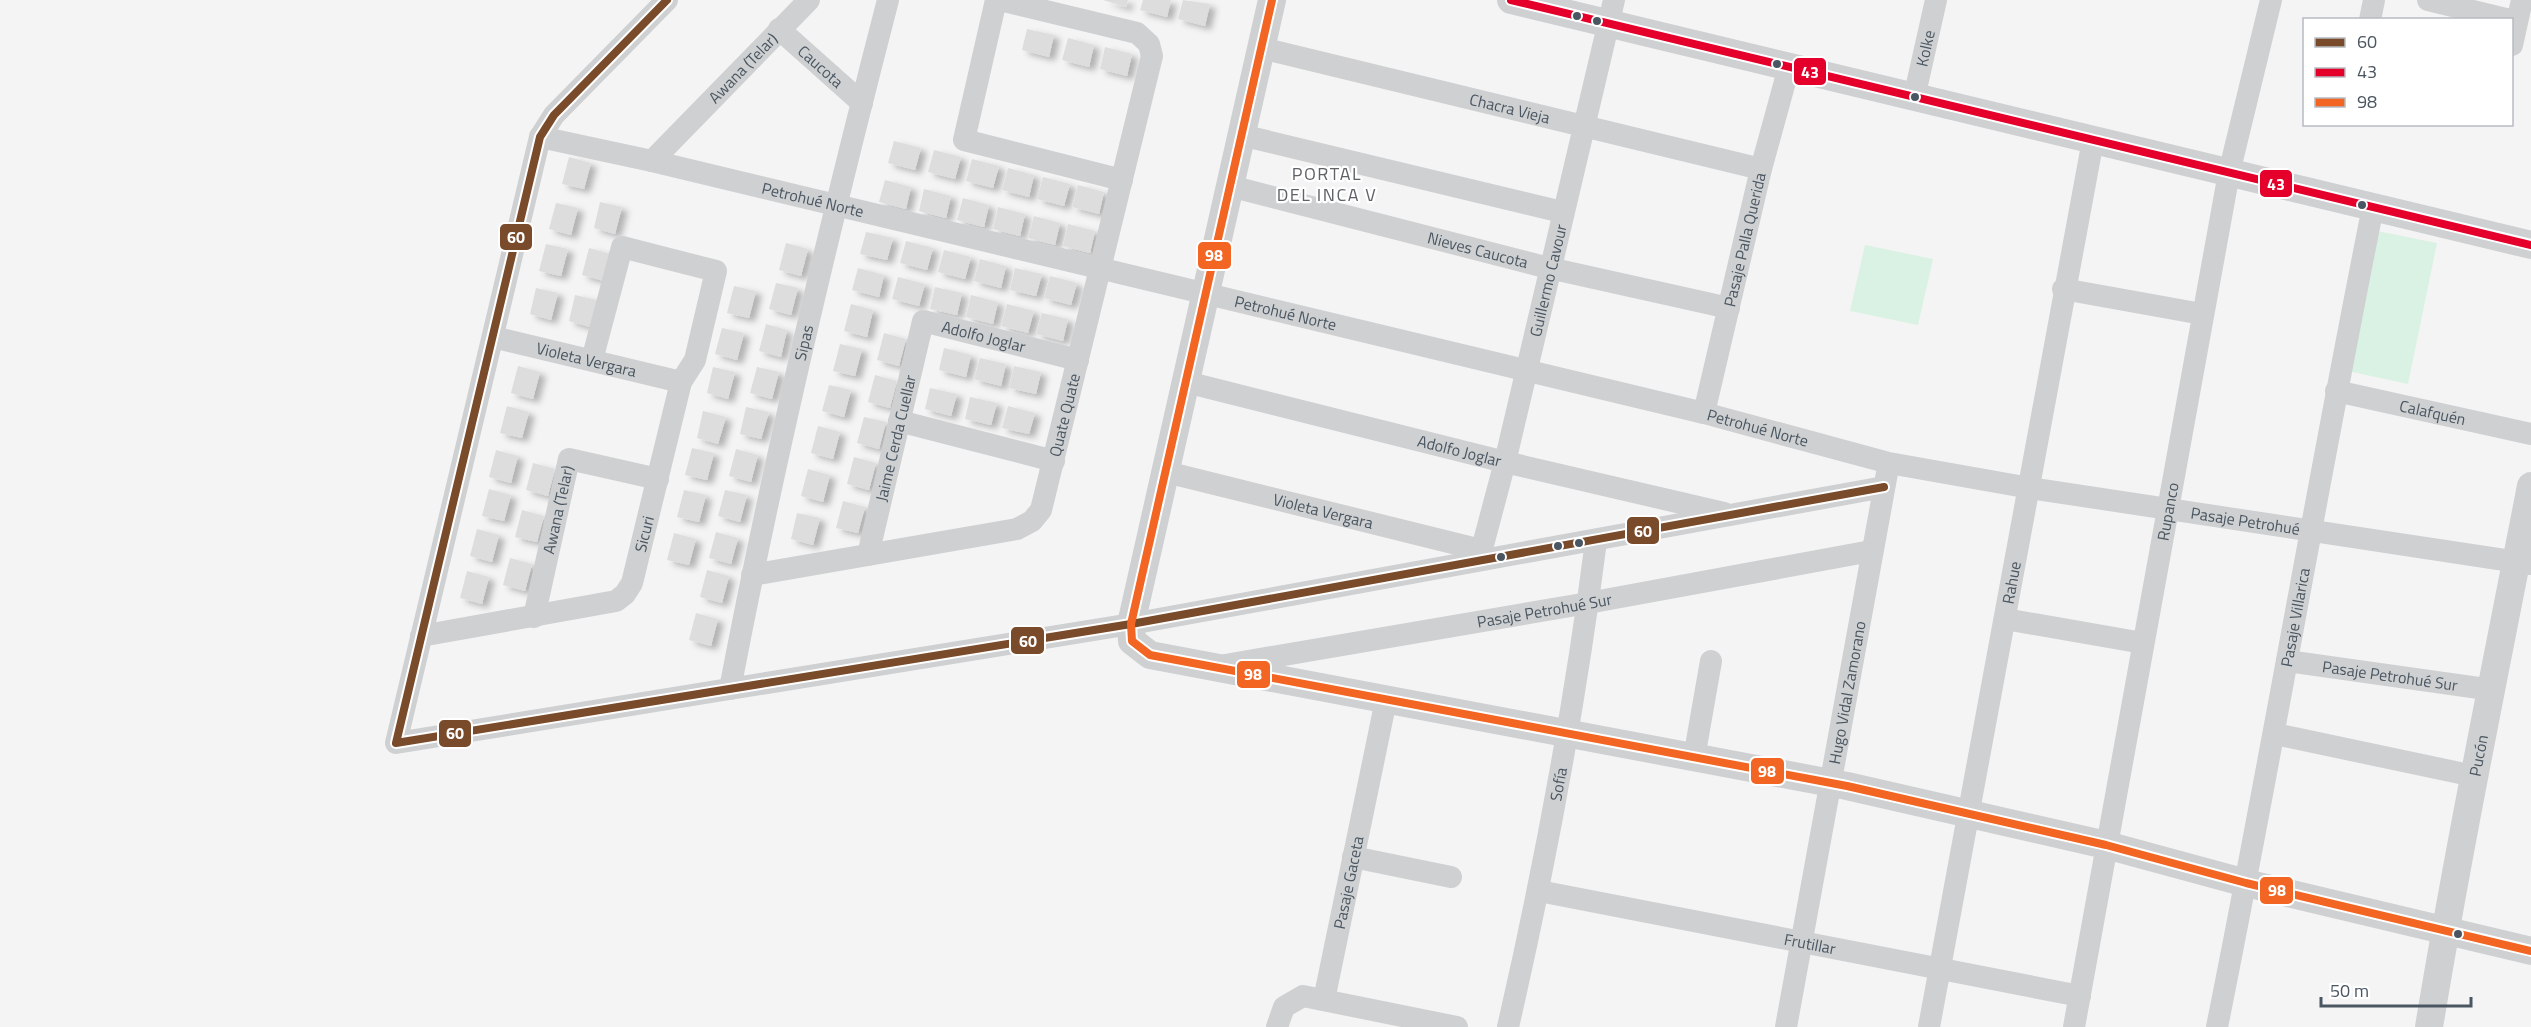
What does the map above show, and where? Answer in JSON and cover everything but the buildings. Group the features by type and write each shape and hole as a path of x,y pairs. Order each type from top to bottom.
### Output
{"street":[{"path":"667,0 554,115 540,137 396,743 1131,624 1480,555 1596,541 1884,487"},
{"name":"Awana (Telar)","path":"652,161 809,0"},
{"name":"Sipas","path":"730,689 752,575 836,207 888,0"},
{"path":"998,0 964,140 1122,180"},
{"name":"Quate Quate","path":"752,575 1017,529 1032,521 1041,510 1152,56 1149,44 1137,33 998,0"},
{"path":"1272,0 1131,624 1132,641 1150,655 1831,784 2106,845 2246,883 2531,951"},
{"path":"1511,0 1612,11 1789,67 2531,245"},
{"name":"Kolke","path":"1914,98 1936,0"},
{"name":"Rupanco","path":"2074,1027 2229,173 2271,0"},
{"path":"2370,18 2374,0"},
{"path":"2428,0 2518,17 2513,37"},
{"name":"Guillermo Cavour","path":"1480,555 1505,462 1524,371 1612,11"},
{"name":"Caucota","path":"779,29 862,103"},
{"name":"Chacra Vieja","path":"1261,48 1761,169"},
{"name":"Pasaje Palla Querida","path":"1704,414 1761,169 1789,67"},
{"path":"1241,135 1562,212"},
{"name":"Petrohué Norte","path":"540,137 652,161 836,207 1206,293 1704,414 1889,463"},
{"name":"Rahue","path":"1929,1027 2093,140"},
{"name":"Nieves Caucota","path":"1230,186 1549,268 1730,308"},
{"name":"Pasaje Villarica","path":"2217,1027 2275,734 2310,530 2373,207"},
{"name":"Sicuri","path":"421,636 616,601 625,594 632,583 681,382 694,360 716,271 622,247 592,360"},
{"path":"2064,289 2202,314"},
{"name":"Adolfo Joglar","path":"923,321 1078,360"},
{"name":"Jaime Cerda Cuellar","path":"868,555 923,321"},
{"name":"Violeta Vergara","path":"493,337 681,382"},
{"name":"Adolfo Joglar","path":"1186,382 1505,462 1733,515"},
{"name":"Calafquén","path":"2336,391 2531,434"},
{"path":"899,421 1054,461"},
{"name":"Awana (Telar)","path":"534,617 569,459 658,479"},
{"name":"Pasaje Petrohué","path":"1889,463 2030,488 2524,563"},
{"name":"Hugo Vidal Zamorano","path":"1786,1027 1871,551 1889,463"},
{"name":"Violeta Vergara","path":"1166,472 1480,555"},
{"name":"Pucón","path":"2429,1027 2474,776 2524,563 2531,486"},
{"name":"Sofía","path":"1508,1027 1539,891 1569,735 1596,541"},
{"name":"Pasaje Petrohué Sur","path":"1217,666 1588,603 1871,551"},
{"path":"2005,620 2143,643"},
{"path":"1694,758 1711,661"},
{"name":"Pasaje Petrohué Sur","path":"2287,661 2493,690"},
{"name":"Pasaje Gaceta","path":"1324,1000 1386,700"},
{"path":"2275,734 2474,776"},
{"path":"1353,857 1451,877"},
{"name":"Frutillar","path":"1539,891 2080,996"},
{"path":"1277,1027 1284,1006 1293,999 1303,996 1457,1027"}],"green space":[{"path":"2377,231 2437,243 2408,384 2348,371"},
{"path":"1865,245 1933,259 1918,325 1850,311"}],"transit line":[{"name":"60","path":"667,0 554,115 540,137 396,743 1131,624 1884,487"},
{"name":"98","path":"1272,0 1131,624 1132,641 1150,655 1847,786 2106,845 2246,883 2531,951"},
{"name":"43","path":"1511,0 2531,245"}],"district":[{"name":"PORTAL DEL INCA V","path":"1327,183"}]}
